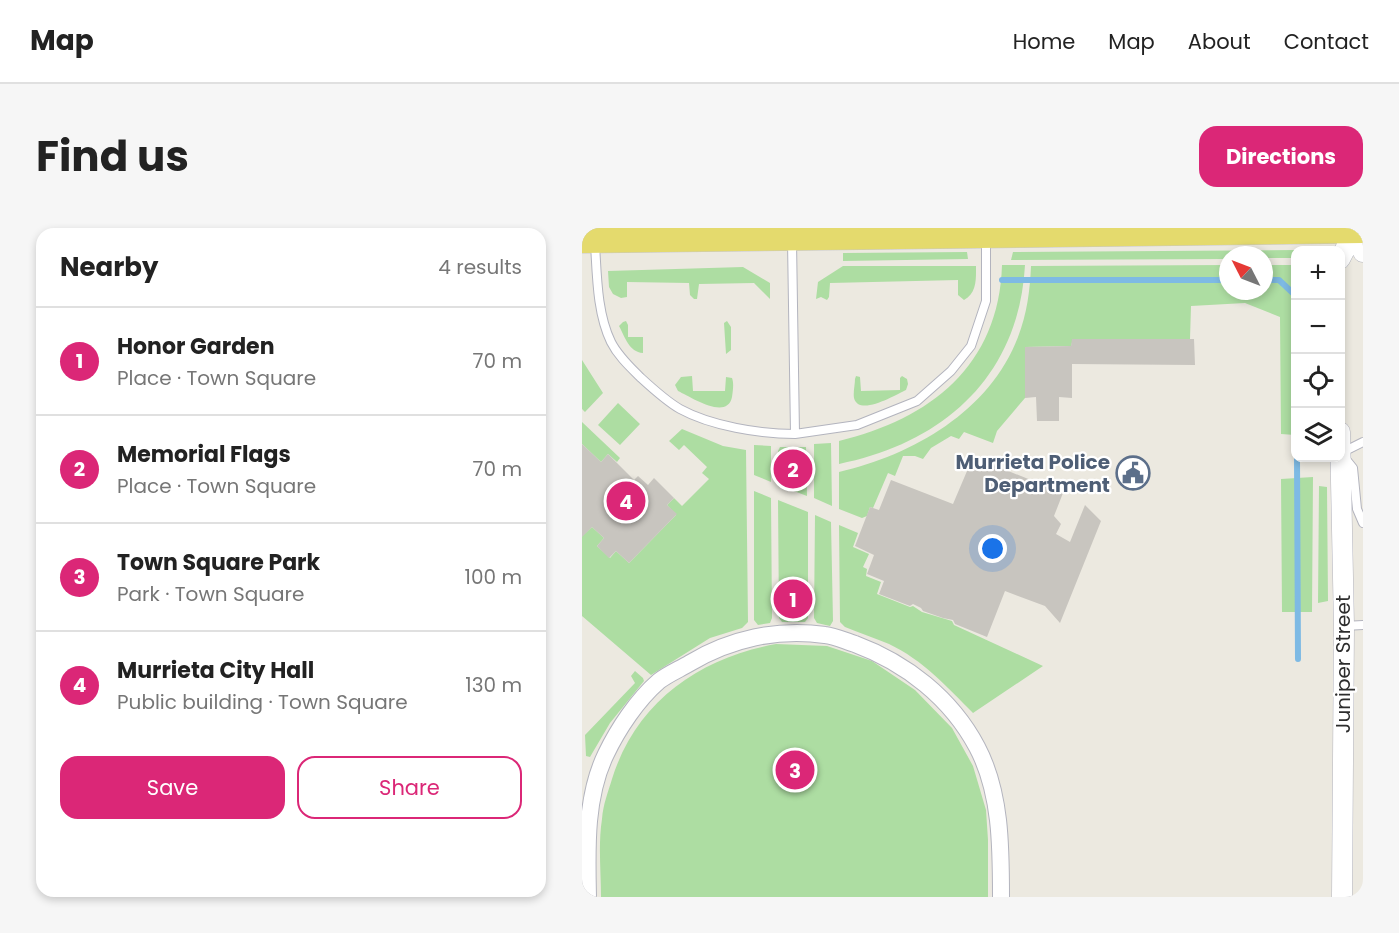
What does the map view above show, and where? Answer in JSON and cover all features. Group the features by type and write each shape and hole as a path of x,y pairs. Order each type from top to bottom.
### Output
{"main road":[{"path":"588,240 792,233 1359,235"}],"street":[{"path":"1345,254 1359,235"},
{"name":"Juniper Street","path":"1342,462 1353,626 1342,897"},
{"path":"588,897 587,851 592,796 605,755 633,710 659,681 705,654 743,639 776,633 826,635 877,652 926,684 955,713 978,748 996,797 1001,856 1001,897"}],"lane":[{"path":"792,233 795,434"},
{"path":"588,240 601,312 611,342 621,357 642,379 680,409 711,421 774,434 795,434 857,425 917,401 951,371 971,346 987,301 986,235"},
{"path":"1345,451 1363,442"},
{"path":"1345,458 1353,468 1357,508 1363,523"}],"green space":[{"path":"1273,250 1291,250 1291,258 1273,258"},
{"path":"1219,251 1219,259 1011,260 1013,252"},
{"path":"967,252 968,259 843,261 843,253"},
{"path":"1002,265 1025,265 1020,305 1008,340 991,371 969,398 942,421 912,440 877,454 839,464 839,441 872,431 902,418 930,402 954,383 973,359 988,332 998,301"},
{"path":"1219,265 1219,300 1273,300 1273,265 1291,265 1291,435 1281,434 1280,317 1245,303 1191,306 1190,339 1073,339 1071,346 1025,347 1025,398 997,431 993,443 964,432 959,439 951,436 931,448 923,459 903,456 895,476 888,473 873,508 870,507 867,516 862,518 839,509 839,472 894,454 921,441 946,426 969,408 989,387 1005,363 1024,320 1031,266"},
{"path":"843,266 976,266 976,281 974,290 964,300 958,295 958,280 830,283 827,300 821,297 816,299 818,282"},
{"path":"743,267 770,283 770,299 754,283 699,284 697,299 690,295 689,283 627,282 627,297 621,298 613,294 609,287 608,271"},
{"path":"626,321 628,337 643,337 643,353 631,347 619,326"},
{"path":"727,321 731,327 731,350 726,354 724,323"},
{"path":"582,360 603,393 585,412 582,409"},
{"path":"692,376 693,391 725,391 726,377 732,378 733,392 729,404 723,407 708,405 678,391 675,385 681,377"},
{"path":"856,376 860,377 861,391 900,390 902,376 907,379 908,384 906,390 894,396 878,403 863,405 857,403 854,398"},
{"path":"618,403 640,424 620,445 598,425"},
{"path":"582,422 620,458 617,462 608,454 601,462 582,444"},
{"path":"682,429 723,446 746,450 748,622 742,628 710,638 651,675 582,616 582,536 592,527 604,538 597,546 610,558 616,551 629,563 676,515 667,505 674,498 682,506 709,479 702,473 707,467 684,445 679,450 669,441"},
{"path":"831,443 832,506 814,498 814,444"},
{"path":"754,445 771,446 771,482 754,475"},
{"path":"780,447 806,447 807,496 778,485"},
{"path":"1313,477 1312,612 1282,612 1281,479"},
{"path":"1319,486 1327,487 1328,601 1318,603"},
{"path":"754,491 771,498 772,618 770,623 758,625 754,620"},
{"path":"778,500 808,512 808,618 805,622 782,622 779,618"},
{"path":"815,515 831,522 833,621 830,626 817,623 814,618"},
{"path":"839,525 858,533 853,547 869,554 863,567 867,569 866,576 881,582 877,594 952,621 954,625 1043,666 973,713 913,658 889,644 845,627 840,622"},
{"path":"776,644 827,646 872,661 915,690 952,728 973,766 986,810 988,897 601,897 600,838 603,809 623,752 637,727 654,706 674,688 697,673 721,660"},
{"path":"635,671 644,681 610,723 590,757 586,756 585,735 635,683 631,676"}],"building":[{"path":"1072,339 1194,339 1195,365 1072,364 1072,398 1059,397 1059,421 1037,421 1036,397 1025,398 1025,347 1071,346"},
{"path":"582,444 601,462 608,454 634,480 638,476 648,485 654,478 674,498 667,505 677,514 629,563 616,551 609,558 597,546 604,538 592,527 582,537"},
{"name":"Murrieta Police Department","path":"970,464 989,470 991,464 1063,493 1054,516 1061,524 1056,534 1070,542 1085,505 1101,521 1060,623 1045,606 1005,591 987,637 955,624 953,620 923,611 913,604 910,606 879,594 884,581 867,574 874,555 855,546 870,507 879,510 891,480 953,504"}],"waterway":[{"path":"1002,280 1219,280"},
{"path":"1273,280 1279,280 1291,291"},
{"path":"1297,462 1298,659"}],"place":[{"name":"Memorial Flags","path":"793,469"},
{"name":"Murrieta Police Department","path":"1133,473"},
{"name":"Murrieta City Hall","path":"626,501"},
{"name":"Honor Garden","path":"793,599"},
{"name":"Town Square Park","path":"795,770"}]}
